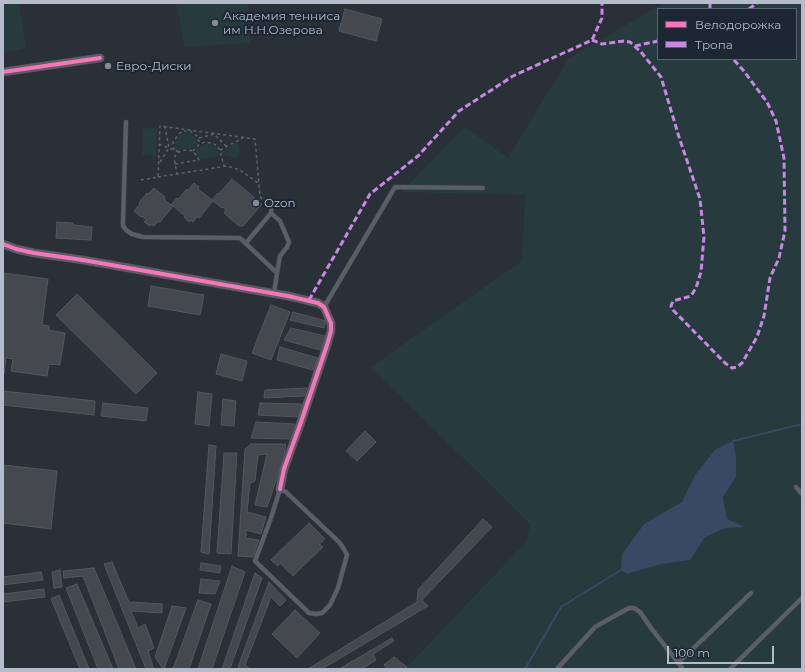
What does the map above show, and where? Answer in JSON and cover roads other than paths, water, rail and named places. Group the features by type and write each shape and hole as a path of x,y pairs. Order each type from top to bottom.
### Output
{"street":[{"path":"3,72 100,58"},
{"path":"3,244 34,253 83,260 309,300 324,307 331,323 331,331 304,415 284,469 280,489"}],"lane":[{"path":"126,122 123,226 127,231 132,234 143,236 240,238 277,273"},
{"path":"324,307 395,187 483,188"},
{"path":"246,243 271,213 272,204"},
{"path":"271,213 280,221 289,242 280,256 274,294"},
{"path":"796,487 802,494"},
{"path":"280,489 286,492 339,542 347,555 338,588 330,605 322,613 309,613 255,561 280,489"},
{"path":"678,663 751,594"},
{"path":"730,669 802,598"},
{"path":"557,669 595,627 629,608 634,608 640,612 683,669"}],"water":[{"path":"733,441 736,456 736,477 723,497 727,519 745,527 726,528 705,537 690,560 661,564 627,574 621,570 622,554 644,524 682,502 695,475 716,449"}],"waterway":[{"path":"733,441 802,424"},
{"path":"525,669 561,607 621,570"}],"place":[{"name":"Академия тенниса им Н.Н.Озерова","path":"215,23"},
{"name":"Евро-Диски","path":"108,66"},
{"name":"Ozon","path":"256,203"}]}
